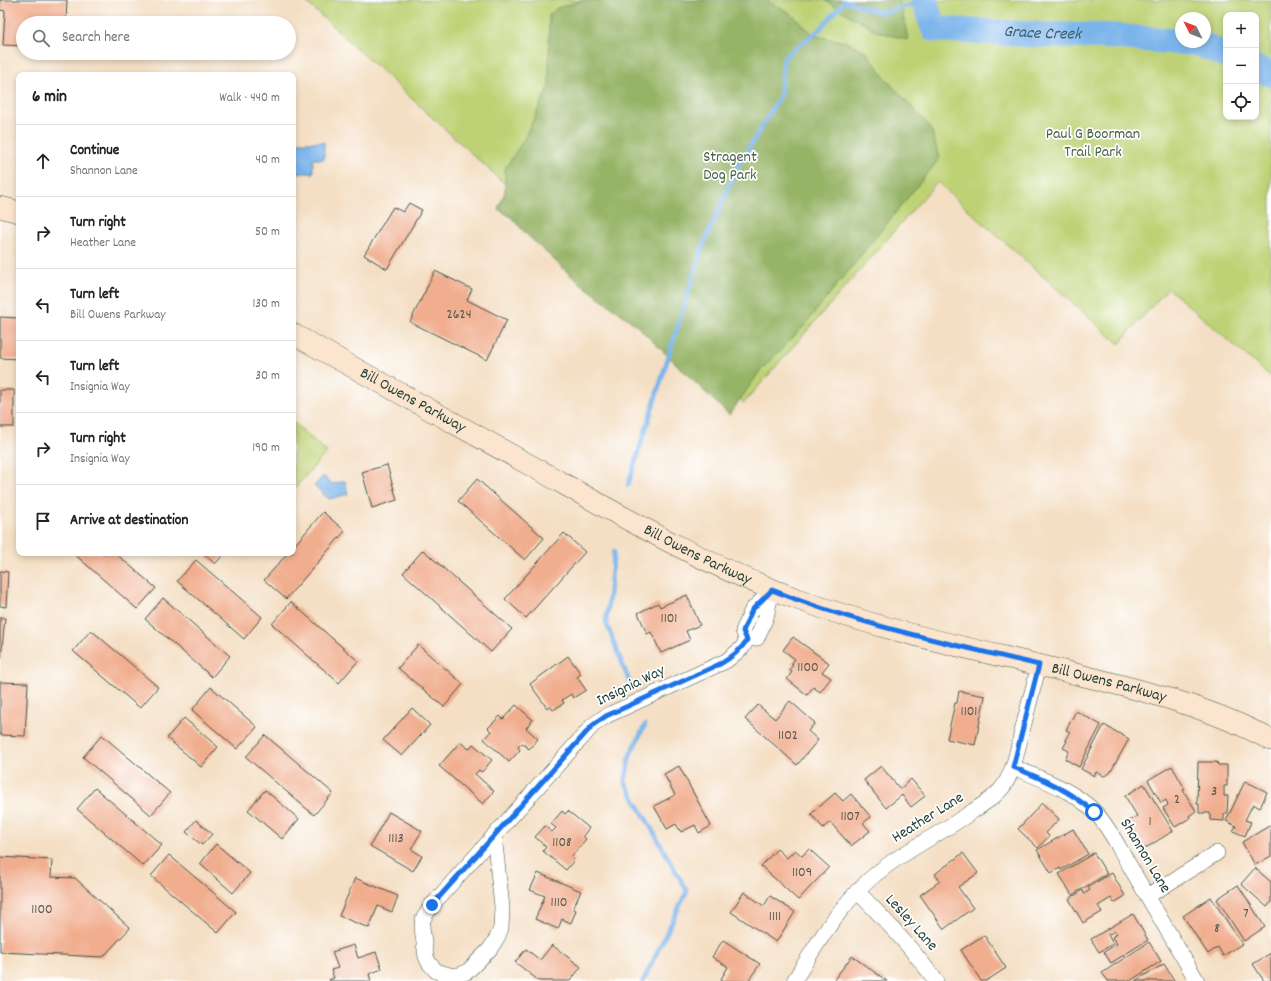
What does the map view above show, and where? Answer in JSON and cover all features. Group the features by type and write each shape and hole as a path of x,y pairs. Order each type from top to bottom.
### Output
{"main road":[{"path":"0,207 16,211"},
{"name":"Bill Owens Parkway","path":"296,336 620,515 716,565 772,590 883,627 1141,690 1227,719 1271,740"}],"street":[{"name":"Insignia Way","path":"494,835 502,907 502,920 498,936 490,949 467,972 456,976 442,974 432,967 426,957 422,932 423,919 432,905 494,835 596,723 606,716 726,661 742,648 747,640 743,631 752,610 772,590"},
{"name":"Heather Lane","path":"794,981 811,953 844,906 877,873 888,864 956,823 988,801 1004,785 1013,767 1039,665"},
{"name":"Shannon Lane","path":"1013,767 1059,787 1079,799 1094,812 1108,830 1197,981"},
{"path":"1148,896 1217,853"},
{"name":"Lesley Lane","path":"858,891 893,928 936,981"}],"green space":[{"name":"Paul G Boorman Trail Park","path":"304,0 1271,0 1271,377 1168,288 1119,344 937,182 744,403"},
{"name":"Stragent Dog Park","path":"584,0 765,0 790,13 815,36 846,42 866,51 885,78 931,128 939,159 802,328 760,371 729,415 636,325 576,280 526,234 511,217 498,209 505,192 505,169 524,139 549,87 549,15 557,8"},
{"path":"824,0 897,0 901,5 908,40 876,31"},
{"path":"296,425 327,452 296,487"}],"water":[{"path":"296,142 324,142 324,159 313,159 313,173 296,173"},
{"path":"323,476 333,484 345,481 348,494 329,499 314,486"}],"building":[{"path":"0,0 67,0 66,16 16,16 16,46 3,45 5,11 0,10"},
{"path":"409,203 422,210 387,269 364,255 393,207 403,212"},
{"path":"435,271 472,289 467,300 507,320 487,360 410,322"},
{"path":"0,317 16,318 16,359 0,358"},
{"path":"0,390 14,390 14,427 0,427"},
{"path":"387,465 397,500 372,508 362,472"},
{"path":"477,479 544,538 525,560 458,501"},
{"path":"323,512 345,531 286,599 264,580 285,556 296,556 296,544"},
{"path":"564,533 585,552 526,618 505,599"},
{"path":"423,550 512,629 491,652 403,573"},
{"path":"76,556 119,556 156,588 137,609"},
{"path":"206,556 222,556 215,564"},
{"path":"196,560 262,617 244,639 177,581"},
{"path":"0,571 8,572 6,607 0,606"},
{"path":"687,595 700,625 686,631 690,640 661,653 651,632 647,634 638,613 658,603 660,607"},
{"path":"163,598 230,656 212,677 145,619"},
{"path":"291,602 358,661 339,683 272,624"},
{"path":"0,618 5,618 1,659 0,659"},
{"path":"91,630 158,687 140,708 73,651"},
{"path":"793,637 829,663 822,672 831,678 820,692 813,687 807,695 787,679 792,672 789,670 795,659 783,650"},
{"path":"418,645 463,684 444,707 398,668"},
{"path":"568,656 581,674 577,677 586,690 573,698 571,694 562,700 564,703 553,710 550,706 547,708 530,684"},
{"path":"0,682 28,683 25,736 0,735"},
{"path":"211,687 257,727 237,749 192,710"},
{"path":"959,691 985,696 975,745 947,739"},
{"path":"790,701 815,723 808,731 818,740 797,765 745,719 758,705 775,719"},
{"path":"516,705 533,720 526,728 538,739 529,749 522,743 518,747 520,750 509,762 484,739 491,731 488,728 500,716 503,719"},
{"path":"412,708 430,725 402,756 383,740"},
{"path":"1076,711 1101,725 1079,767 1065,759 1069,751 1063,748 1067,741 1065,740 1070,732 1066,730"},
{"path":"184,718 218,747 201,767 167,738"},
{"path":"1104,725 1129,739 1110,773 1104,776 1096,772 1094,776 1081,769"},
{"path":"102,735 170,793 151,815 83,757"},
{"path":"265,735 333,793 314,815 246,757"},
{"path":"460,742 469,749 473,744 492,760 482,772 479,770 475,774 494,791 483,804 439,766"},
{"path":"1198,762 1217,762 1218,765 1227,765 1227,786 1224,786 1224,796 1228,796 1227,814 1224,814 1224,821 1210,820 1210,813 1199,813 1199,804 1197,804"},
{"path":"679,766 711,826 699,833 695,825 681,832 676,824 667,829 654,806 675,795 664,774"},
{"path":"881,766 900,789 911,779 925,796 911,807 902,795 886,808 864,780"},
{"path":"1172,766 1185,789 1183,790 1196,811 1189,816 1190,818 1175,827 1163,808 1168,805 1166,800 1161,803 1148,780"},
{"path":"1245,781 1267,792 1260,808 1253,804 1245,820 1251,822 1245,836 1233,831 1236,826 1226,821"},
{"path":"1144,784 1173,831 1141,851 1124,824 1137,816 1125,796"},
{"path":"95,788 162,845 143,866 77,809"},
{"path":"265,790 299,819 282,839 248,810"},
{"path":"835,793 843,801 851,794 871,817 863,823 870,831 851,846 830,822 823,828 811,814"},
{"path":"1042,803 1059,819 1046,833 1049,836 1038,848 1018,829"},
{"path":"562,811 565,814 568,811 589,828 583,836 586,839 571,857 574,860 566,870 543,851 546,847 535,837 545,826 552,832 556,828 551,824"},
{"path":"389,812 422,831 411,849 422,856 413,871 370,846"},
{"path":"196,820 212,834 202,845 186,832"},
{"path":"1271,825 1271,856 1255,865 1242,842"},
{"path":"1073,829 1088,854 1061,870 1060,868 1051,873 1037,850"},
{"path":"216,844 250,873 233,893 200,864"},
{"path":"777,849 787,858 795,850 802,856 809,849 829,867 798,900 761,866"},
{"path":"963,853 978,873 958,887 973,908 944,929 920,895 940,881 935,874"},
{"path":"1094,853 1107,874 1072,895 1059,874"},
{"path":"169,855 236,912 218,933 151,876"},
{"path":"0,857 52,860 51,877 75,878 130,928 103,957 0,952"},
{"path":"1255,868 1271,882 1271,902 1267,907 1241,884"},
{"path":"538,873 581,891 573,909 576,910 571,923 562,919 558,929 535,919 545,896 530,890"},
{"path":"1112,873 1125,896 1114,903 1111,898 1098,906 1102,912 1083,923 1069,899 1083,890 1084,894 1090,890 1088,887"},
{"path":"355,878 398,896 392,912 378,906 369,928 339,916"},
{"path":"1238,885 1265,927 1244,941 1217,899"},
{"path":"744,892 764,906 770,896 795,912 776,942 731,912"},
{"path":"1211,897 1242,944 1223,956 1218,947 1208,954 1183,916"},
{"path":"1133,914 1148,940 1111,963 1104,952 1117,944 1112,937 1117,934 1115,931 1108,935 1113,944 1099,952 1091,939"},
{"path":"984,935 1006,968 986,981 981,981 961,950"},
{"path":"723,940 760,964 748,981 724,981 721,979 728,967 712,957"},
{"path":"1149,942 1161,961 1130,981 1108,981 1102,973"},
{"path":"354,945 358,958 376,952 382,969 369,974 371,981 330,981 329,980 334,978 331,970 338,968 332,952"},
{"path":"552,945 581,967 570,981 539,981 515,962 526,949 540,960"},
{"path":"1271,953 1271,981 1264,981 1253,964"},
{"path":"852,956 887,981 833,981"},
{"path":"1164,964 1174,980 1173,981 1135,981"}],"waterway":[{"name":"Grace Creek","path":"924,0 934,29 1043,35 1108,36 1175,42"},
{"path":"628,485 702,248 737,168 780,96 784,57 819,30 845,1 881,13 911,5 929,14"},
{"name":"Grace Creek","path":"1209,48 1223,54"},
{"name":"Grace Creek","path":"1259,69 1271,74"},
{"path":"614,552 606,622 631,686"},
{"path":"643,981 687,891 625,782 630,755 645,725"}],"route":[{"path":"432,905 593,725 606,716 720,664 732,657 742,648 747,640 743,631 752,610 772,590 855,619 883,627 1039,665 1013,767 1059,787 1079,799 1094,812"}]}
